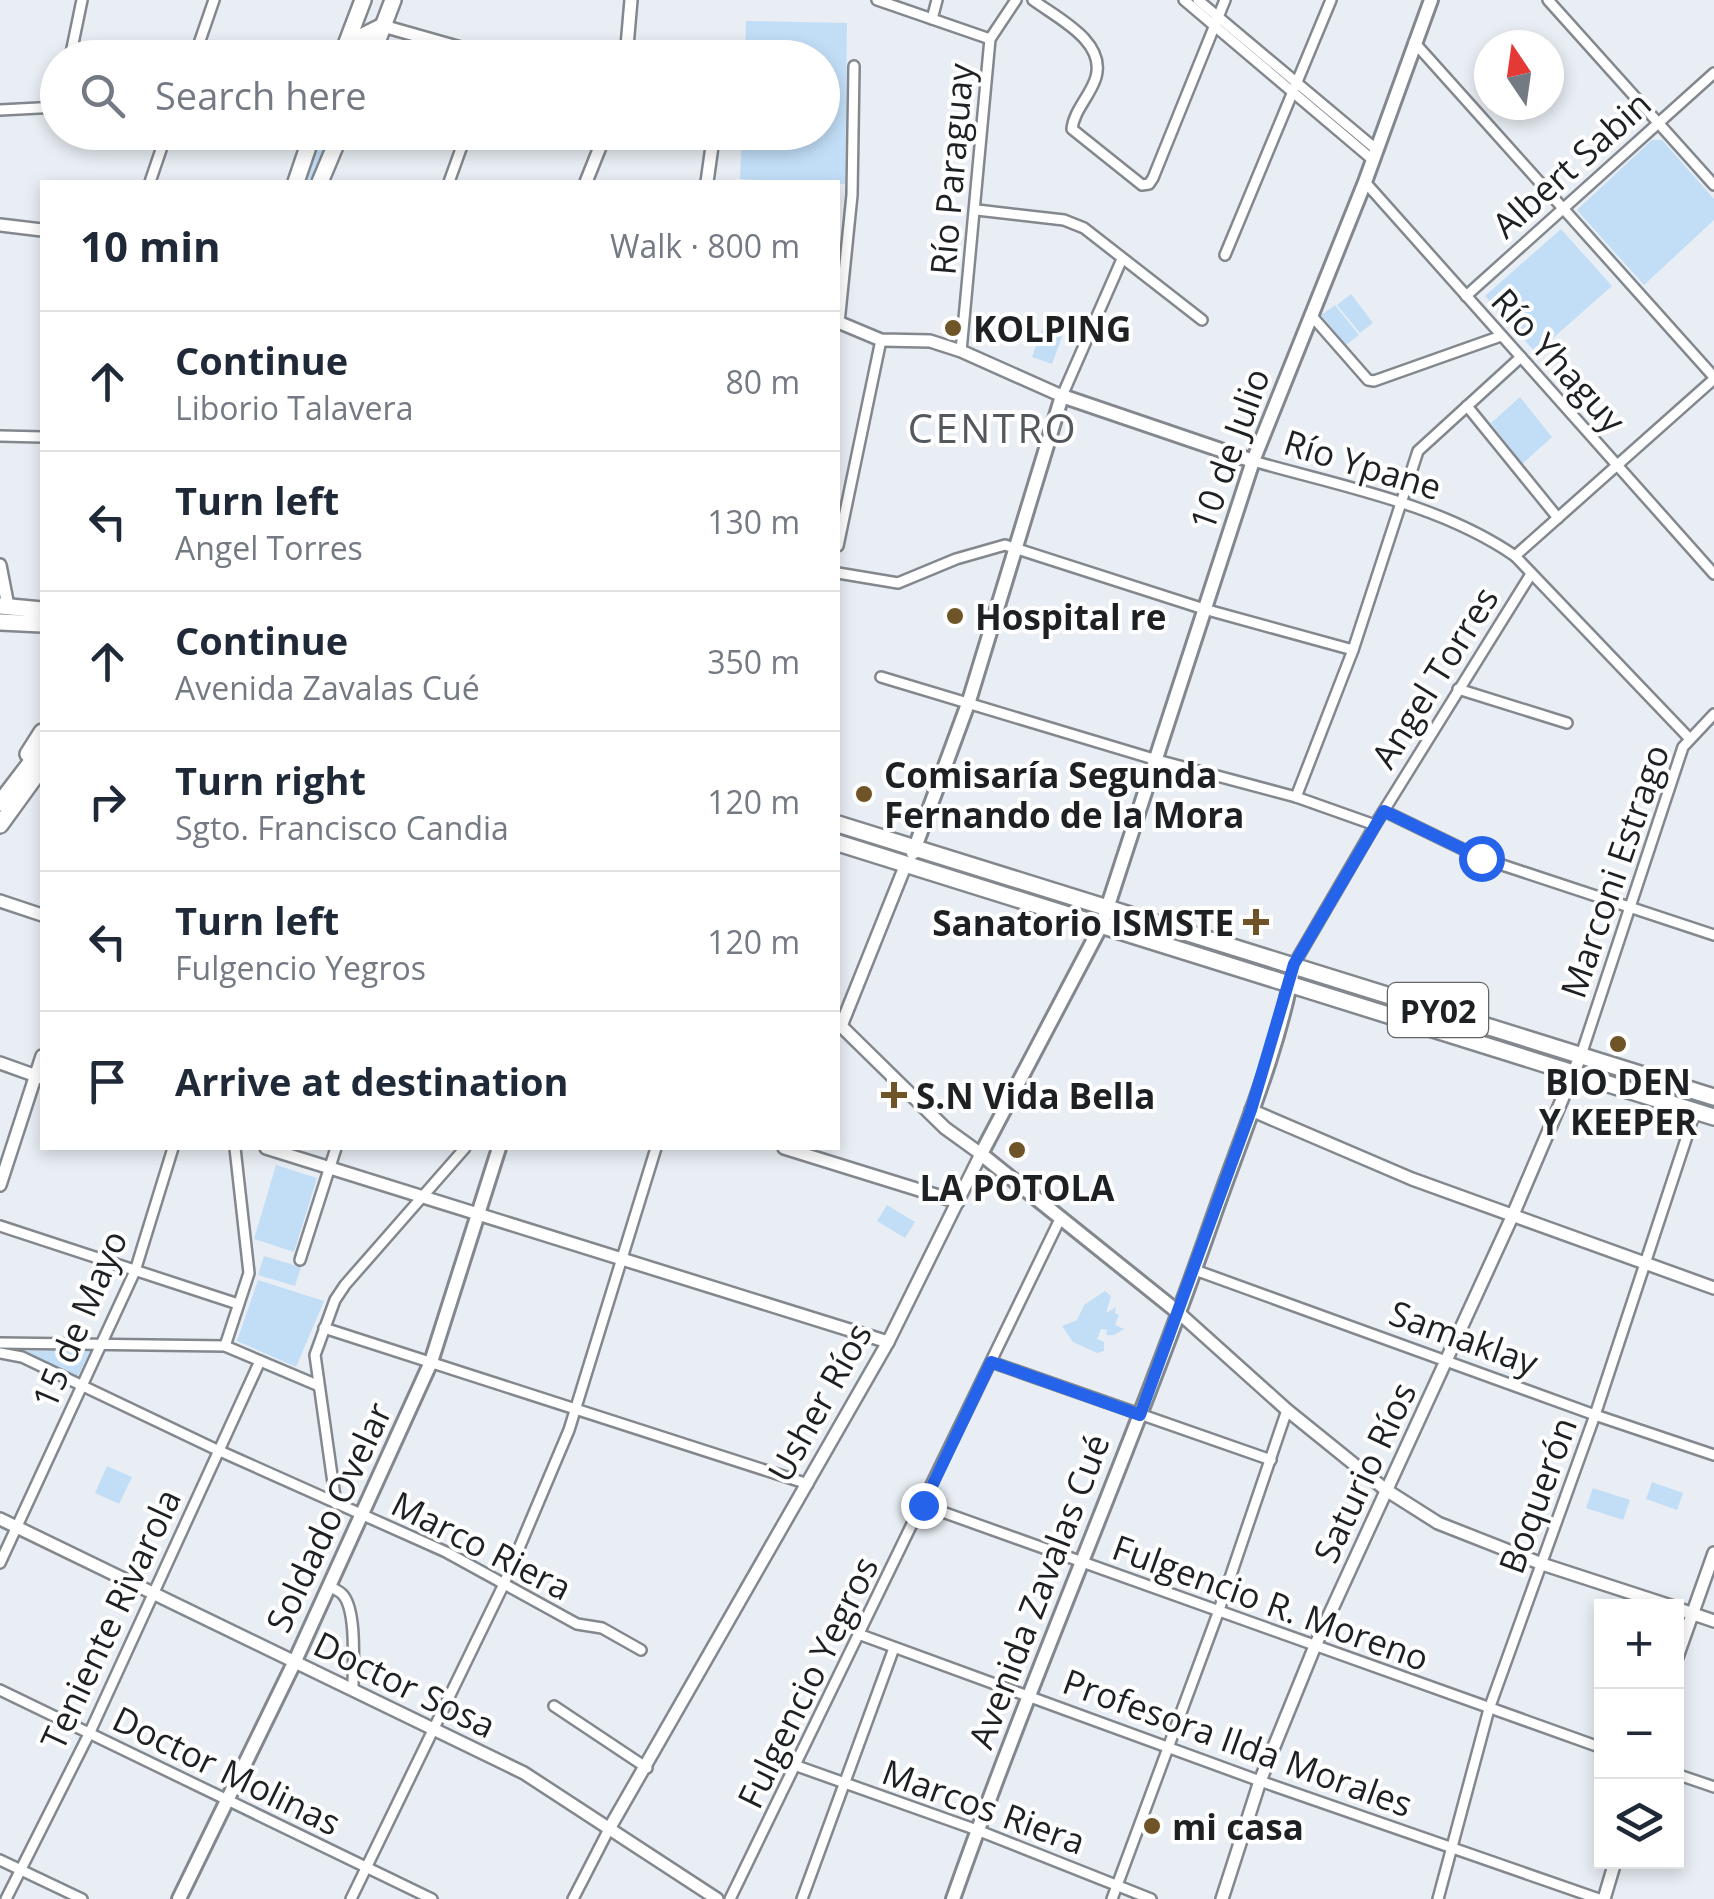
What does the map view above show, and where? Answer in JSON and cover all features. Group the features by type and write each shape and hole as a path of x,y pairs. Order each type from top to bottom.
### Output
{"highway":[{"path":"350,40 363,0"},
{"path":"378,40 393,0"},
{"path":"361,40 383,26"},
{"path":"297,180 308,150"},
{"path":"321,180 333,150"},
{"path":"4,606 40,610"},
{"path":"0,622 40,624"},
{"path":"0,825 23,761 40,735"},
{"path":"9,799 40,757"},
{"path":"9,799 40,778"},
{"name":"PY02","path":"840,825 1290,986 1714,1117"},
{"name":"PY02","path":"840,844 1105,917 1294,964 1714,1097"}],"main road":[{"name":"10 de Julio","path":"1105,917 1254,461 1375,155 1431,0"},
{"name":"Río Ypane","path":"1062,396 1254,461"},
{"path":"906,864 916,849 968,701 1062,396"},
{"name":"Usher Ríos","path":"981,1154 1105,917"},
{"name":"Avenida Zavalas Cué","path":"953,1899 1195,1270 1251,1110 1294,964"},
{"name":"Soldado Ovelar","path":"179,1899 295,1661 431,1362 497,1150"},
{"path":"981,1154 1179,1313"}],"street":[{"path":"74,40 82,0"},
{"path":"200,40 214,0"},
{"path":"628,40 632,0"},
{"path":"877,0 990,39"},
{"path":"932,19 937,0"},
{"name":"Río Paraguay","path":"961,350 990,39 1016,0"},
{"path":"1033,0 1091,44 1097,60 1096,77 1071,124 1072,129 1135,182 1149,184 1225,0"},
{"path":"1184,0 1298,84 1375,155"},
{"path":"1198,0 1292,94 1375,155"},
{"path":"1225,255 1332,0"},
{"path":"1548,0 1714,185"},
{"path":"383,26 434,40"},
{"path":"1414,42 1714,378 1515,556"},
{"path":"840,305 852,195 854,66"},
{"name":"Albert Sabin","path":"1466,296 1714,73"},
{"path":"0,110 40,108"},
{"path":"151,180 161,150"},
{"path":"450,180 461,150"},
{"path":"587,180 599,150"},
{"path":"707,180 711,150"},
{"name":"Río Yhaguy","path":"1364,182 1714,574"},
{"path":"977,210 1064,220 1084,228 1202,320"},
{"path":"0,225 40,230"},
{"path":"1062,396 1122,258"},
{"path":"1312,316 1368,380 1374,381 1501,336"},
{"name":"Río Ypane","path":"840,324 882,340 930,341 961,350 1062,396"},
{"path":"840,537 882,340"},
{"path":"1296,796 1352,650 1418,451 1521,357"},
{"path":"1466,406 1558,518"},
{"path":"0,436 40,437"},
{"name":"Río Ypane","path":"1254,461 1402,504 1487,536 1515,556 1689,738"},
{"path":"840,573 898,583 992,546 1016,547 1204,608 1352,650"},
{"path":"0,566 4,606"},
{"name":"Angel Torres","path":"1294,964 1531,574"},
{"path":"881,677 1156,760 1296,796 1375,825"},
{"path":"1458,689 1567,723"},
{"name":"Marconi Estrago","path":"1581,1055 1682,747 1714,714"},
{"path":"1384,811 1481,858 1714,934"},
{"path":"840,1023 906,864"},
{"path":"0,901 40,913"},
{"path":"840,1026 945,1128 981,1154"},
{"name":"Saturio Ríos","path":"1222,1899 1260,1781 1315,1646 1512,1217 1581,1055"},
{"path":"0,1063 40,1077 0,1186"},
{"path":"1251,1110 1412,1179 1714,1288"},
{"name":"Boquerón","path":"1438,1899 1489,1709 1595,1416 1696,1112"},
{"name":"15 de Mayo","path":"0,1563 135,1271 172,1150"},
{"path":"225,1346 249,1273 234,1150"},
{"path":"273,1150 888,1342"},
{"path":"300,1260 335,1150"},
{"path":"336,1504 315,1356 324,1328 345,1286 463,1150"},
{"path":"351,1899 503,1586 576,1407 655,1150"},
{"path":"790,1150 958,1202"},
{"name":"Usher Ríos","path":"573,1899 609,1829 888,1342 981,1154"},
{"name":"Fulgencio Yegros","path":"730,1899 798,1766 1061,1218"},
{"path":"0,1226 238,1304"},
{"name":"Samaklay","path":"1195,1270 1595,1416 1714,1455"},
{"path":"1179,1313 1287,1410 1386,1490 1449,1529 1647,1599"},
{"path":"324,1328 808,1484"},
{"path":"0,1343 225,1346 317,1385"},
{"name":"Marco Riera","path":"0,1353 22,1357 217,1450 446,1552 577,1624 602,1628 640,1650"},
{"name":"Teniente Rivarola","path":"6,1899 89,1734 260,1361"},
{"path":"991,1362 1271,1460"},
{"path":"1112,1899 1218,1613 1287,1410"},
{"name":"Fulgencio R. Moreno","path":"923,1505 1594,1745"},
{"name":"Doctor Sosa","path":"0,1519 524,1773 716,1899"},
{"path":"1684,1637 1714,1553"},
{"path":"328,1586 344,1597 351,1622 353,1688"},
{"path":"1684,1611 1714,1622"},
{"name":"Profesora Ilda Morales","path":"860,1635 1260,1781 1602,1899"},
{"path":"802,1899 894,1648"},
{"name":"Doctor Molinas","path":"0,1690 432,1899"},
{"path":"554,1706 647,1768"},
{"name":"Marcos Riera","path":"798,1766 977,1830 1151,1899"},
{"path":"1684,1777 1714,1787"},
{"path":"0,1860 82,1899"},
{"path":"1602,1899 1612,1869"}],"shaded area":[{"path":"746,21 847,23 845,184 840,180 740,179 741,150 840,150 840,40 745,40"},
{"path":"1652,140 1662,140 1714,199 1714,220 1644,285 1577,210"},
{"path":"315,150 330,150 317,180 304,180"},
{"path":"1561,229 1612,286 1536,353 1485,296"},
{"path":"1351,294 1373,323 1360,333 1337,305"},
{"path":"1335,305 1359,335 1346,345 1321,315"},
{"path":"1044,324 1064,331 1052,364 1032,357"},
{"path":"1520,397 1552,437 1522,464 1491,423"},
{"path":"1306,977 1567,1059 1568,1063 1450,1028"},
{"path":"276,1165 317,1178 294,1252 254,1239"},
{"path":"887,1205 915,1222 905,1238 877,1221"},
{"path":"264,1256 301,1267 295,1286 258,1275"},
{"path":"258,1280 324,1301 296,1367 237,1341"},
{"path":"1105,1291 1111,1296 1106,1313 1116,1307 1115,1313 1119,1315 1115,1325 1124,1329 1106,1335 1107,1330 1101,1329 1097,1339 1104,1342 1104,1351 1097,1353 1073,1342 1062,1326 1077,1320 1084,1305"},
{"path":"0,1347 19,1351 90,1351 77,1378"},
{"path":"107,1466 132,1477 119,1504 95,1493"},
{"path":"1652,1482 1683,1493 1677,1510 1646,1499"},
{"path":"1593,1488 1630,1500 1623,1520 1586,1508"}],"place":[{"name":"KOLPING","path":"953,328"},
{"name":"Hospital re","path":"955,616"},
{"name":"Comisaría Segunda Fernando de la Mora","path":"864,794"},
{"name":"Sanatorio ISMSTE","path":"1256,922"},
{"name":"BIO DEN Y KEEPER","path":"1618,1044"},
{"name":"S.N Vida Bella","path":"894,1095"},
{"name":"LA POTOLA","path":"1017,1150"},
{"name":"mi casa","path":"1152,1826"}],"district":[{"name":"CENTRO","path":"993,427"}],"route":[{"path":"923,1505 991,1362 1140,1415 1251,1110 1294,964 1384,811 1481,858"}]}
